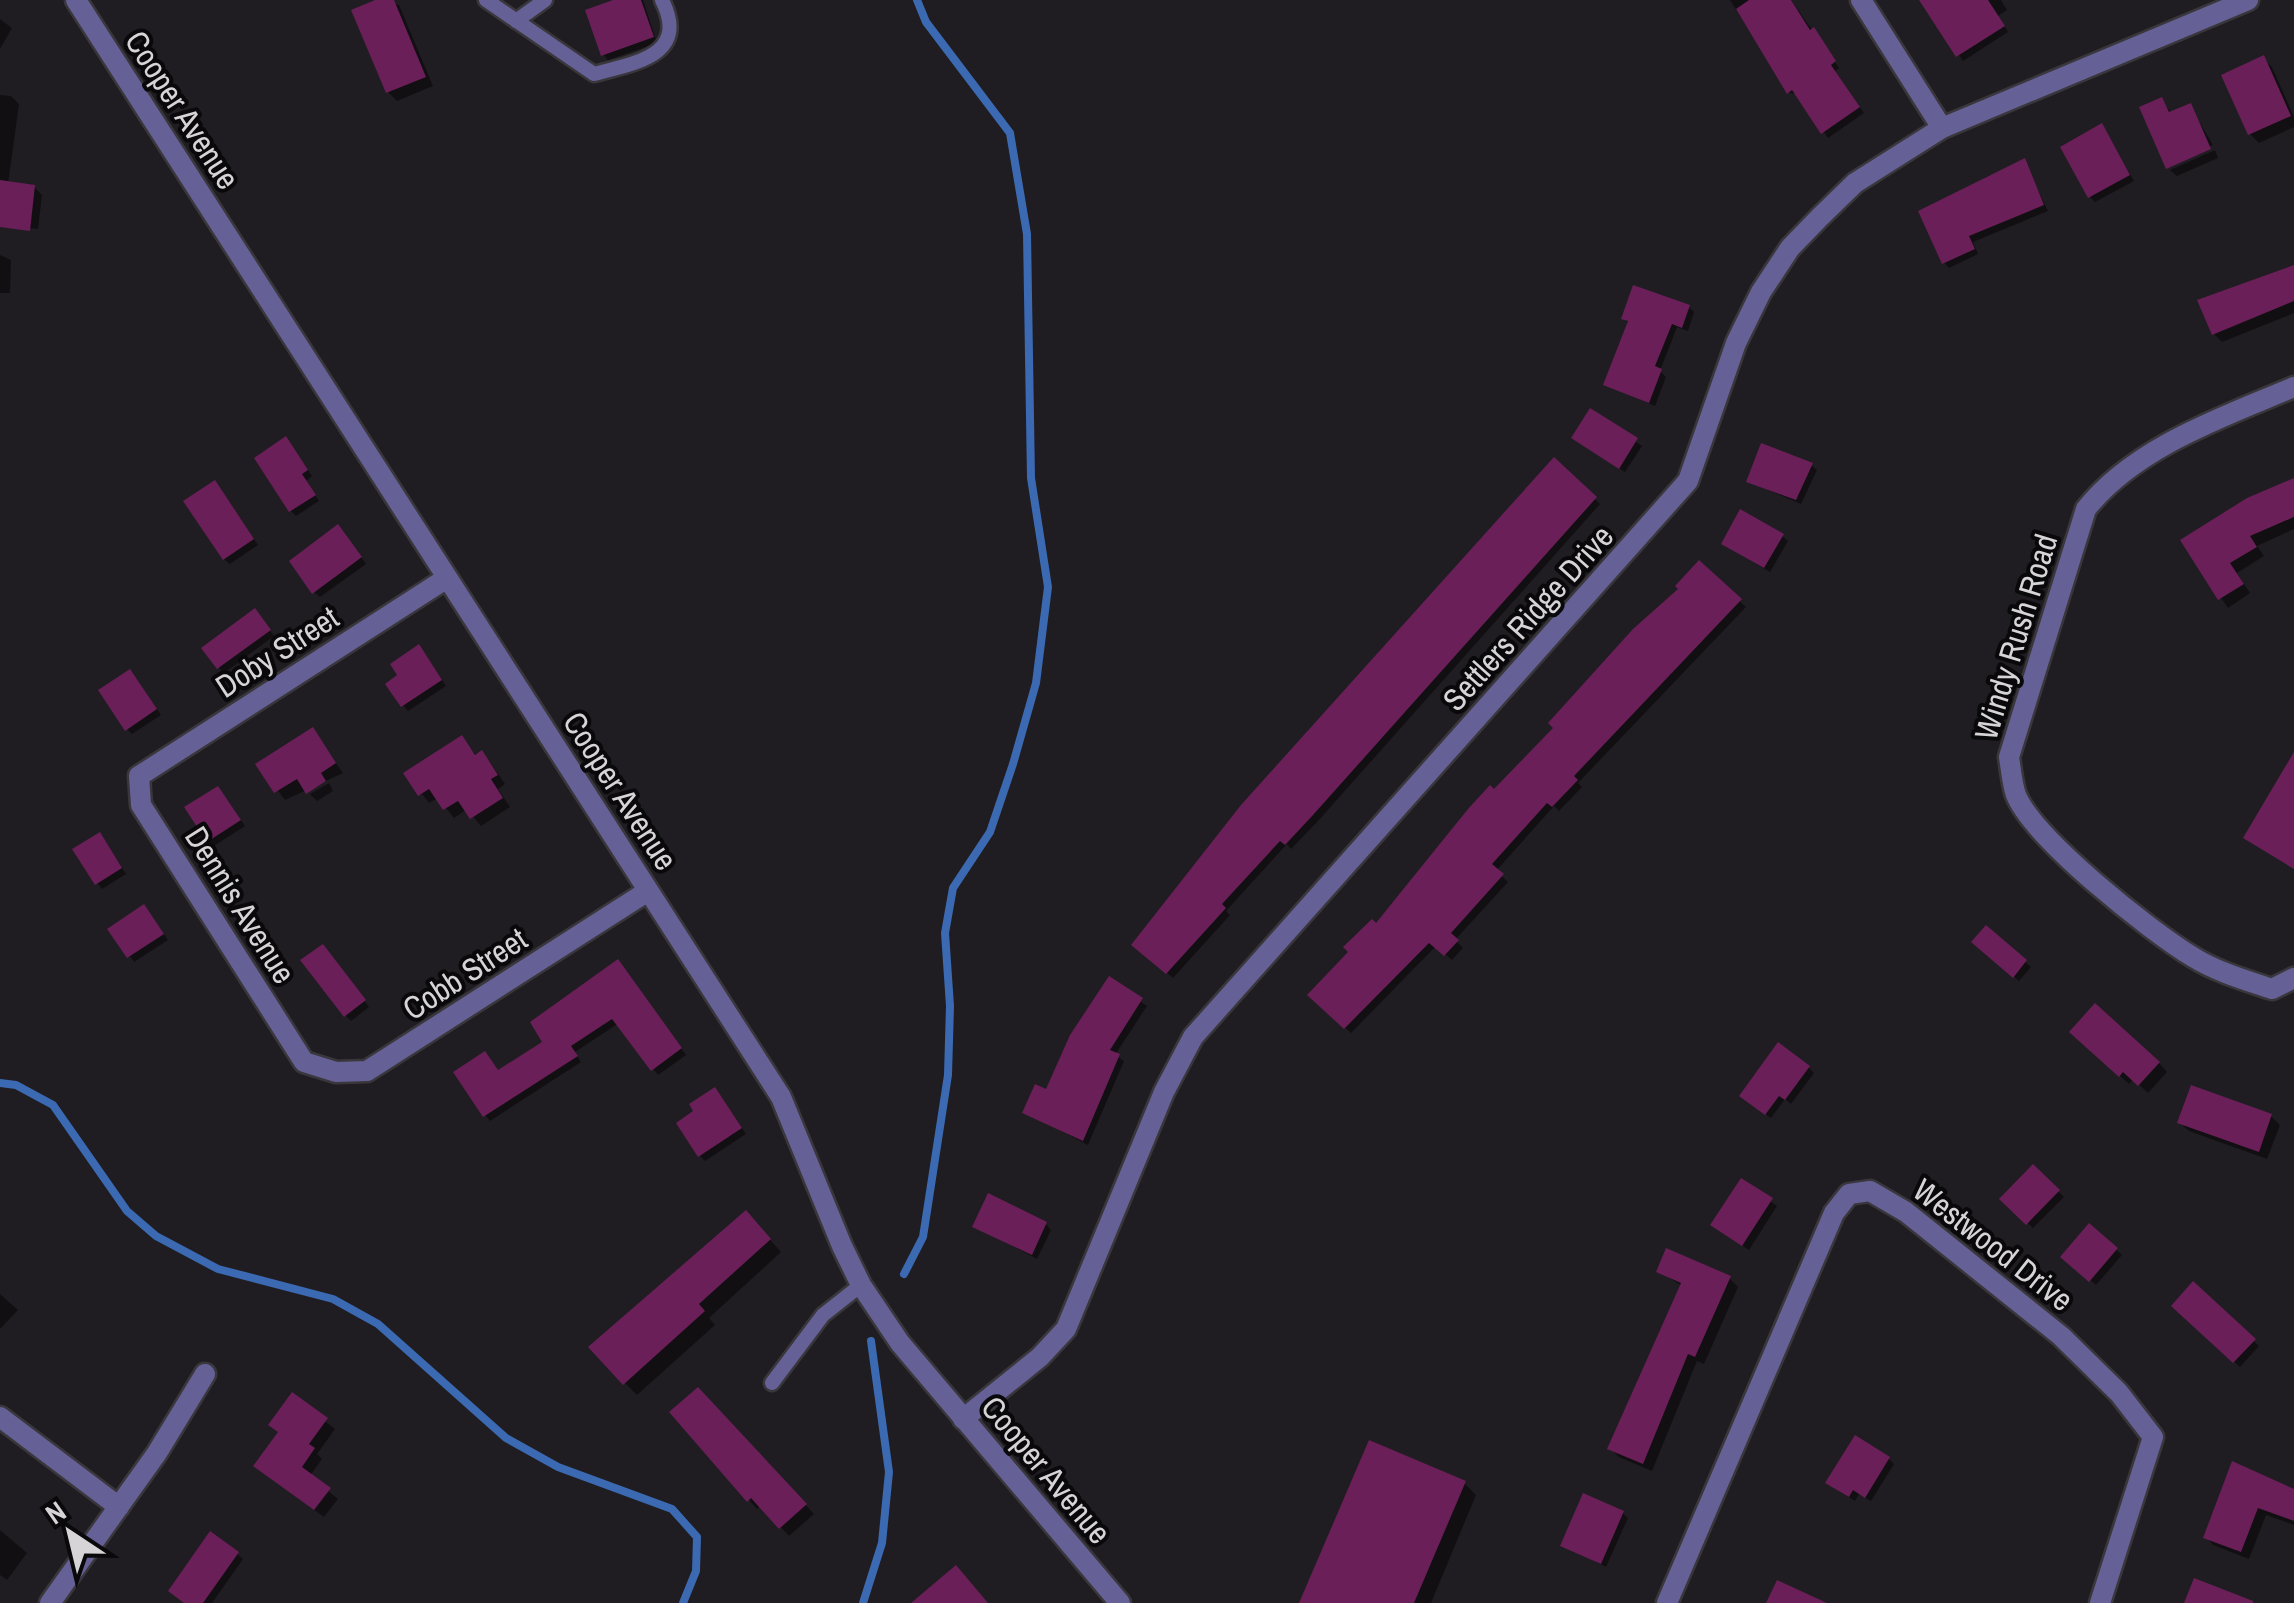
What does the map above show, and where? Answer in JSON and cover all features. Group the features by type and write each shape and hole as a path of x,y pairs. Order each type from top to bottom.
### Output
{"street":[{"name":"Cooper Avenue","path":"76,0 781,1097 861,1285 900,1344 1120,1603"},
{"path":"1861,0 1942,128"},
{"name":"Settlers Ridge Drive","path":"963,1419 1040,1356 1066,1329 1184,1049 1688,481 1736,342 1761,292 1790,248 1855,183 1942,128 2248,0"},
{"name":"Windy Rush Road","path":"2294,386 2137,462 2108,482 2086,509 2009,757 2016,796 2037,824 2100,887 2192,957 2231,976 2272,988 2294,978"},
{"name":"Doby Street","path":"139,776 447,578"},
{"name":"Dennis Avenue","path":"139,776 141,805 304,1062"},
{"name":"Cobb Street","path":"304,1062 336,1072 367,1070 648,891"},
{"name":"Westwood Drive","path":"1667,1603 1834,1212 1848,1194 1870,1191 1906,1212 2062,1336 2119,1393 2154,1438 2100,1603"},
{"path":"50,1603 119,1507 205,1374"},
{"path":"0,1417 119,1507"}],"lane":[{"path":"486,0 594,74 652,59 668,38 669,13 662,0"},
{"path":"516,21 545,0"},
{"path":"772,1382 823,1315 861,1285"}],"building":[{"path":"375,0 394,0 426,77 386,93 351,10"},
{"path":"613,0 641,0 654,37 601,56 585,10"},
{"path":"1749,0 1791,0 1836,61 1831,65 1860,107 1821,134 1792,90 1787,94 1736,9"},
{"path":"1919,0 1988,0 2005,26 1956,57"},
{"path":"2264,55 2291,116 2248,135 2221,75"},
{"path":"2162,97 2169,112 2191,103 2211,149 2166,169 2139,107"},
{"path":"2102,123 2130,175 2088,198 2060,147"},
{"path":"2025,158 2044,205 1969,236 1975,249 1942,264 1918,211"},
{"path":"0,180 35,185 30,231 0,227"},
{"path":"2294,265 2294,301 2212,335 2197,300"},
{"path":"1633,285 1690,305 1682,328 1672,324 1655,366 1662,369 1649,403 1603,385 1628,321 1621,319"},
{"path":"1590,408 1638,438 1619,469 1571,438"},
{"path":"286,436 308,470 302,474 316,495 289,512 254,458"},
{"path":"1761,443 1813,463 1796,500 1746,482"},
{"path":"1554,457 1597,497 1313,815 1285,845 1280,841 1222,904 1226,908 1166,974 1131,945 1241,805"},
{"path":"2294,478 2294,517 2250,536 2257,547 2230,563 2244,584 2218,600 2180,540 2247,498"},
{"path":"215,480 254,539 223,560 183,501"},
{"path":"1740,509 1784,534 1764,568 1721,544"},
{"path":"338,524 362,557 312,594 289,561"},
{"path":"1699,560 1742,599 1574,776 1578,780 1552,807 1547,803 1492,864 1504,874 1451,933 1459,940 1444,956 1429,943 1344,1029 1307,995 1348,952 1343,947 1372,919 1376,923 1468,809 1490,785 1494,789 1553,728 1548,723 1633,629 1678,589 1675,586"},
{"path":"255,608 271,630 217,669 201,648"},
{"path":"419,644 442,680 401,707 385,684 397,675 390,664"},
{"path":"130,669 157,709 125,731 98,690"},
{"path":"313,727 336,763 321,773 326,781 306,794 297,779 274,793 255,764"},
{"path":"462,735 475,755 482,750 498,775 491,779 503,798 470,819 458,801 443,810 429,789 418,796 403,773"},
{"path":"2294,752 2294,869 2243,838"},
{"path":"218,786 241,820 207,842 184,807"},
{"path":"100,832 122,868 95,885 72,849"},
{"path":"144,904 164,934 127,958 107,929"},
{"path":"1986,925 2027,960 2013,978 1971,942"},
{"path":"323,944 366,1000 344,1017 300,960"},
{"path":"618,959 682,1048 651,1071 612,1019 571,1046 578,1056 483,1117 453,1072 485,1051 498,1070 542,1042 530,1022"},
{"path":"1109,976 1143,998 1110,1050 1120,1054 1083,1141 1022,1113 1035,1084 1046,1089 1070,1035"},
{"path":"2095,1003 2160,1062 2138,1086 2123,1072 2119,1077 2069,1032"},
{"path":"1778,1042 1810,1066 1785,1100 1779,1096 1765,1115 1739,1096"},
{"path":"2191,1085 2272,1114 2259,1152 2177,1123"},
{"path":"715,1087 742,1128 698,1157 676,1123 693,1111 689,1104"},
{"path":"2033,1164 2060,1190 2026,1225 1999,1199"},
{"path":"1741,1178 1773,1198 1742,1246 1710,1225"},
{"path":"988,1193 1047,1222 1032,1255 972,1227"},
{"path":"746,1210 771,1239 699,1304 705,1311 623,1385 588,1347"},
{"path":"2089,1223 2118,1248 2089,1282 2060,1257"},
{"path":"1666,1248 1731,1276 1695,1357 1688,1354 1643,1464 1607,1449 1681,1283 1656,1272"},
{"path":"2193,1281 2256,1339 2233,1363 2171,1306"},
{"path":"698,1387 807,1504 779,1529 751,1498 747,1502 669,1412"},
{"path":"292,1392 328,1418 309,1444 315,1448 302,1467 331,1488 314,1510 253,1466 278,1432 268,1425"},
{"path":"1855,1435 1890,1457 1865,1498 1853,1490 1849,1497 1825,1483"},
{"path":"1369,1440 1466,1481 1414,1603 1299,1603"},
{"path":"2232,1461 2294,1489 2294,1521 2258,1508 2241,1552 2203,1538"},
{"path":"1583,1493 1624,1511 1601,1564 1560,1546"},
{"path":"210,1531 239,1552 203,1603 184,1603 168,1591"},
{"path":"956,1565 988,1603 911,1603"},
{"path":"2194,1578 2253,1601 2253,1603 2184,1603"},
{"path":"1777,1580 1827,1603 1766,1603"}],"waterway":[{"path":"904,1274 923,1237 948,1075 950,1006 945,933 953,888 990,832 1013,764 1036,683 1048,587 1031,478 1027,234 1010,133 926,22 917,0"},
{"path":"0,1083 16,1085 53,1105 127,1211 156,1236 218,1269 333,1299 378,1324 506,1438 558,1467 672,1509 697,1537 696,1571 683,1603"},
{"path":"863,1603 882,1543 889,1472 871,1341"}]}
